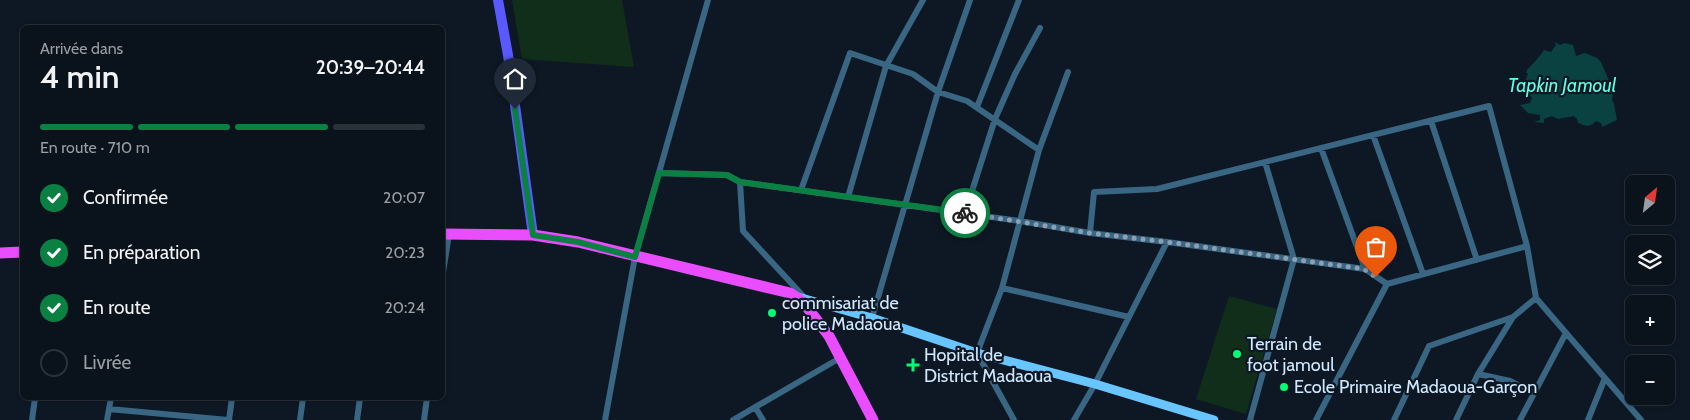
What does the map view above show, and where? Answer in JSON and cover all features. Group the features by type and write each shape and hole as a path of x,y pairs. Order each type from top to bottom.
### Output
{"highway":[{"path":"446,234 533,235 578,242 635,257 710,273 801,297 829,336 874,420"},
{"path":"0,253 20,252"}],"main road":[{"path":"498,0 508,56 533,235"}],"street":[{"path":"605,420 635,257 708,0"},
{"path":"848,197 886,66 923,0"},
{"path":"872,318 938,92 970,0"},
{"path":"978,107 1019,0"},
{"path":"965,213 995,119 1015,74 1040,28"},
{"path":"801,190 850,53 913,74 938,92 967,100 1039,150"},
{"path":"977,354 1002,288 1039,150 1068,72"},
{"path":"1090,233 1094,192 1157,189 1489,106 1528,246 1536,298 1641,420"},
{"path":"1431,121 1476,260"},
{"path":"1373,135 1423,274"},
{"path":"1321,148 1364,269"},
{"path":"1250,420 1294,259 1265,162"},
{"path":"659,173 727,175 740,182 1020,221 1090,233 1364,269 1387,284"},
{"path":"740,182 743,231 801,297 872,318 977,354 1094,384 1214,420"},
{"path":"1074,420 1167,242"},
{"path":"1316,420 1387,284 1528,246"},
{"path":"1002,288 1128,318"},
{"path":"1456,420 1478,374 1513,317 1536,298"},
{"path":"1394,420 1428,346 1513,317"},
{"path":"1520,420 1566,332"},
{"path":"977,354 1014,420"},
{"path":"733,420 840,358"},
{"path":"1478,374 1510,381 1534,393"},
{"path":"1588,420 1605,378"},
{"path":"32,420 35,400"},
{"path":"107,420 110,400"},
{"path":"109,408 229,420 232,400"},
{"path":"300,420 303,400"},
{"path":"357,420 360,400"},
{"path":"424,420 427,400"},
{"path":"755,407 762,420"}],"shaded area":[{"path":"512,0 622,0 634,67 522,59"},
{"name":"Terrain de foot jamoul","path":"1229,296 1277,309 1246,414 1196,399"}],"water":[{"name":"Tapkin Jamoul","path":"1555,42 1560,45 1565,43 1573,45 1576,56 1585,53 1597,58 1601,62 1613,90 1612,100 1617,120 1602,127 1601,123 1596,121 1590,126 1585,126 1578,123 1574,116 1558,119 1552,116 1544,119 1544,123 1534,122 1540,120 1540,115 1528,113 1520,105 1530,103 1532,98 1527,95 1523,88 1528,73 1526,73 1527,70 1544,50 1551,52 1556,45"}],"way so far":[{"path":"965,213 1090,233 1364,269 1376,277"}],"place":[{"name":"commisariat de police Madaoua","path":"772,313"},
{"name":"Terrain de foot jamoul","path":"1237,354"},
{"name":"Hopital de District Madaoua","path":"913,365"},
{"name":"Ecole Primaire Madaoua-Garçon","path":"1284,387"}],"route":[{"path":"515,109 533,235 578,242 635,257 659,173 727,175 740,182 965,213"}]}
